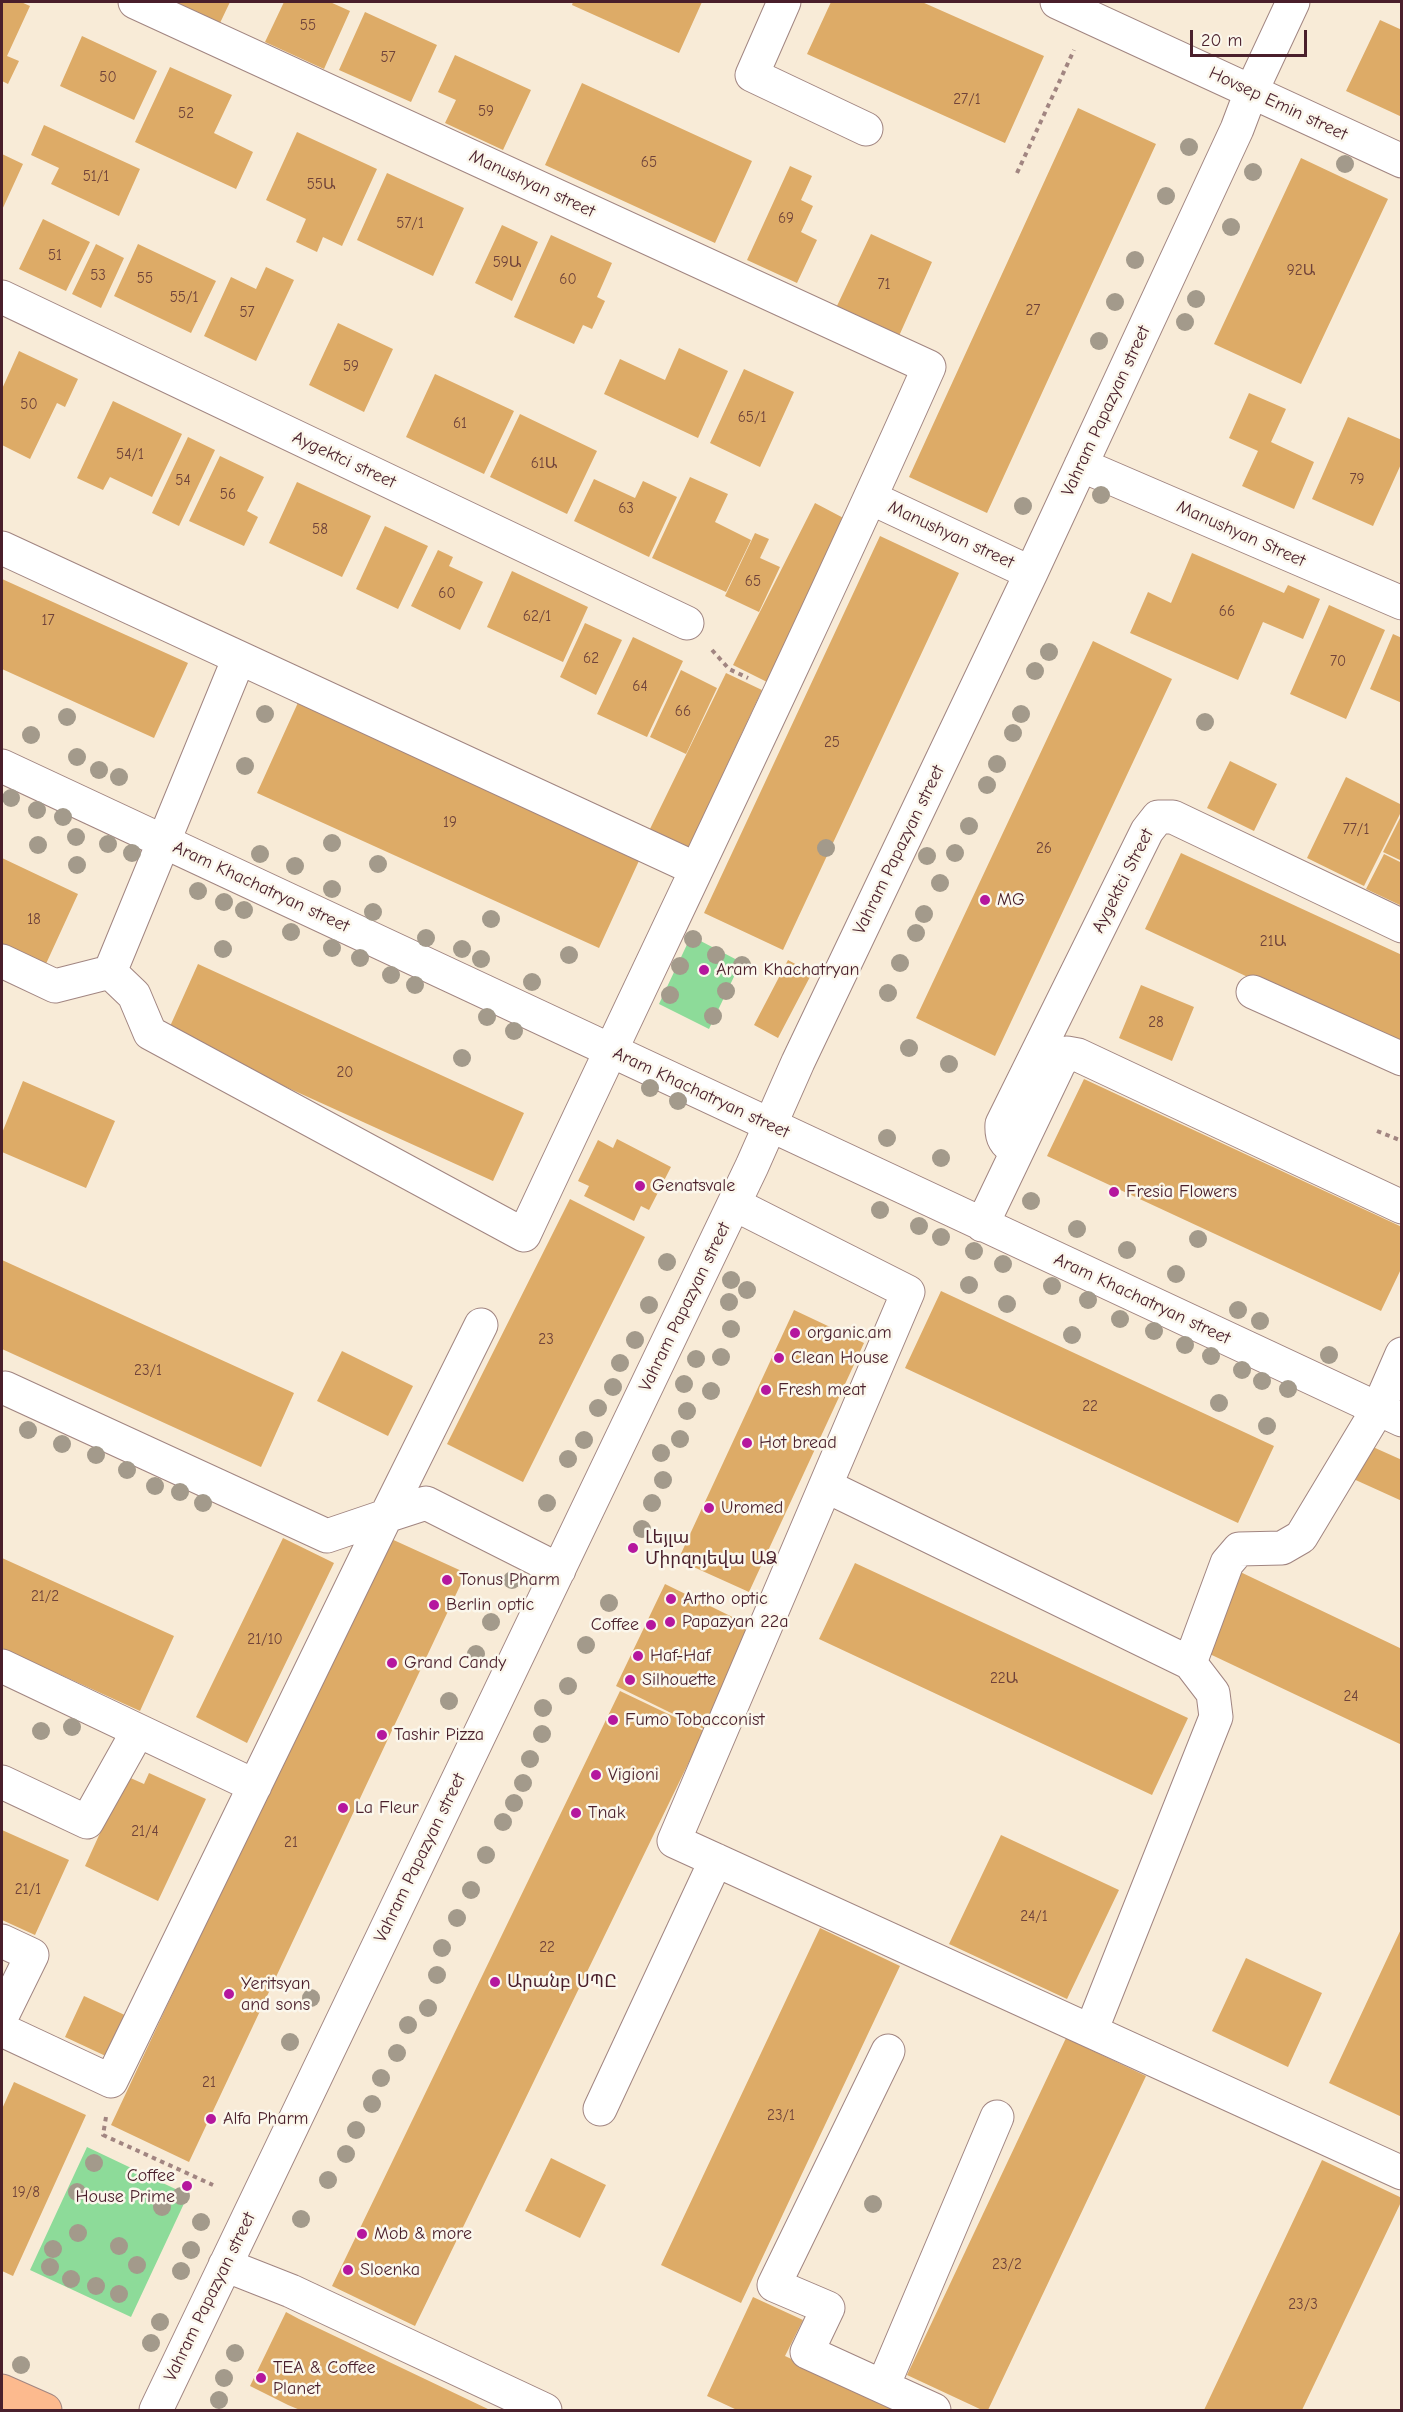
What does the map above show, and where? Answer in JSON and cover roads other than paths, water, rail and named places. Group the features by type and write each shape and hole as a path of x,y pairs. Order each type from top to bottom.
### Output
{"main road":[{"path":"2,2391 45,2410"}],"street":[{"name":"Manushyan Street","path":"135,2 929,368 871,498"},
{"path":"784,2 752,75 866,129"},
{"name":"Hovsep Emin street","path":"1059,2 1401,161"},
{"name":"Vahram Papazyan street","path":"156,2410 734,1204 798,1062 1031,573 1237,129 1251,92 1293,2"},
{"name":"Aygektci street","path":"2,297 687,623"},
{"name":"Manushyan Street","path":"1081,465 1401,603"},
{"name":"Manushyan street","path":"871,498 1031,573"},
{"path":"110,972 134,995 150,1033 524,1236 871,498"},
{"path":"2,548 696,869"},
{"path":"110,972 239,658"},
{"name":"Aram Khachatryan street","path":"2,766 1390,1414"},
{"name":"Aygektci Street","path":"1017,1151 1006,1145 1001,1134 1002,1124 1147,831 1158,817 1173,817 1401,926"},
{"path":"2,961 55,986 110,972"},
{"path":"1252,992 1401,1059"},
{"path":"982,1225 1059,1064 1067,1053 1078,1055 1401,1207"},
{"path":"734,1204 908,1293 675,1841 1401,2173"},
{"path":"2,2030 111,2081 481,1325"},
{"path":"1190,1664 1227,1563 1239,1549 1282,1548 1301,1538 1390,1414 1401,1354"},
{"path":"5,1388 327,1536 426,1503 559,1570"},
{"path":"826,1486 1190,1664 1213,1693 1216,1717 1091,2031"},
{"path":"2,1666 255,1786"},
{"path":"2,1782 87,1822 138,1731"},
{"path":"600,2109 716,1860"},
{"path":"2,1941 32,1955 2,2016"},
{"path":"888,2051 774,2285 828,2308 807,2352 934,2410"},
{"path":"884,2386 997,2117"},
{"path":"225,2265 291,2291 545,2410"}],"place":[{"name":"MG","path":"985,900"},
{"name":"Aram Khachatryan","path":"704,970"},
{"name":"Genatsvale","path":"640,1186"},
{"name":"Fresia Flowers","path":"1114,1192"},
{"name":"organic.am","path":"795,1333"},
{"name":"Clean House","path":"779,1358"},
{"name":"Fresh meat","path":"766,1390"},
{"name":"Hot bread","path":"747,1443"},
{"name":"Uromed","path":"709,1508"},
{"name":"Լեյլա Միրզոյեվա ԱՁ","path":"633,1548"},
{"name":"Tonus Pharm","path":"447,1580"},
{"name":"Artho optic","path":"671,1599"},
{"name":"Berlin optic","path":"434,1605"},
{"name":"Papazyan 22a","path":"670,1622"},
{"name":"Coffee","path":"651,1625"},
{"name":"Haf-Haf","path":"638,1656"},
{"name":"Grand Candy","path":"392,1663"},
{"name":"Silhouette","path":"630,1680"},
{"name":"Fumo Tobacconist","path":"613,1720"},
{"name":"Tashir Pizza","path":"382,1735"},
{"name":"Vigioni","path":"596,1775"},
{"name":"La Fleur","path":"343,1808"},
{"name":"Tnak","path":"576,1813"},
{"name":"Արանբ ՍՊԸ","path":"495,1982"},
{"name":"Yeritsyan and sons","path":"229,1994"},
{"name":"Alfa Pharm","path":"211,2119"},
{"name":"Coffee House Prime","path":"187,2186"},
{"name":"Mob & more","path":"362,2234"},
{"name":"Sloenka","path":"348,2270"},
{"name":"TEA & Coffee Planet","path":"261,2378"}]}
